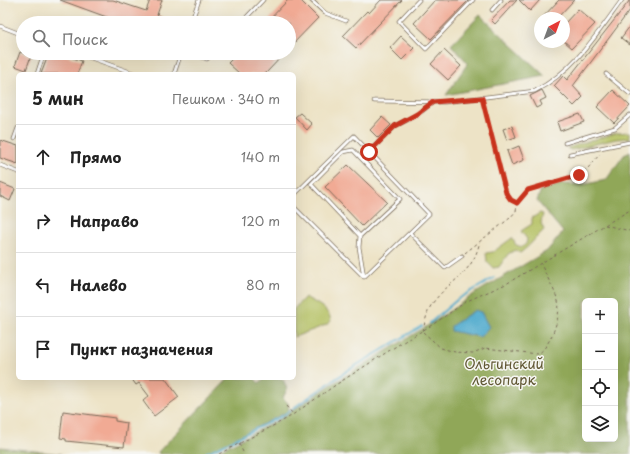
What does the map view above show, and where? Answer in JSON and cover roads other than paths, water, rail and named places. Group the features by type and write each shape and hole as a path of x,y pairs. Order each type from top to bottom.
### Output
{"lane":[{"path":"193,16 199,0"},
{"path":"248,16 263,0"},
{"path":"311,0 325,13 346,22"},
{"path":"419,0 399,21 426,49 473,0"},
{"path":"492,10 501,0"},
{"path":"374,101 433,102 526,93 548,84 574,64 622,0"},
{"path":"0,26 16,32"},
{"path":"38,72 42,60"},
{"path":"97,60 130,72"},
{"path":"175,72 179,60"},
{"path":"606,74 630,94"},
{"path":"369,152 395,126 417,114 433,102"},
{"path":"565,143 615,128 630,115"},
{"path":"14,139 16,134"},
{"path":"296,193 354,136 429,214 364,277"},
{"path":"570,154 630,142"},
{"path":"360,236 311,184 343,152 353,150 400,199 360,236 359,247 364,277"},
{"path":"0,165 16,171"},
{"path":"296,209 364,277"},
{"path":"410,234 445,268 463,255"}],"water":[{"path":"475,310 481,312 489,327 480,337 451,331 451,326"}],"waterway":[{"path":"430,323 458,299 494,278"},
{"path":"204,454 282,416 347,371 422,326"}],"park label":[{"name":"Ольгинский лесопарк","path":"504,372"}]}
